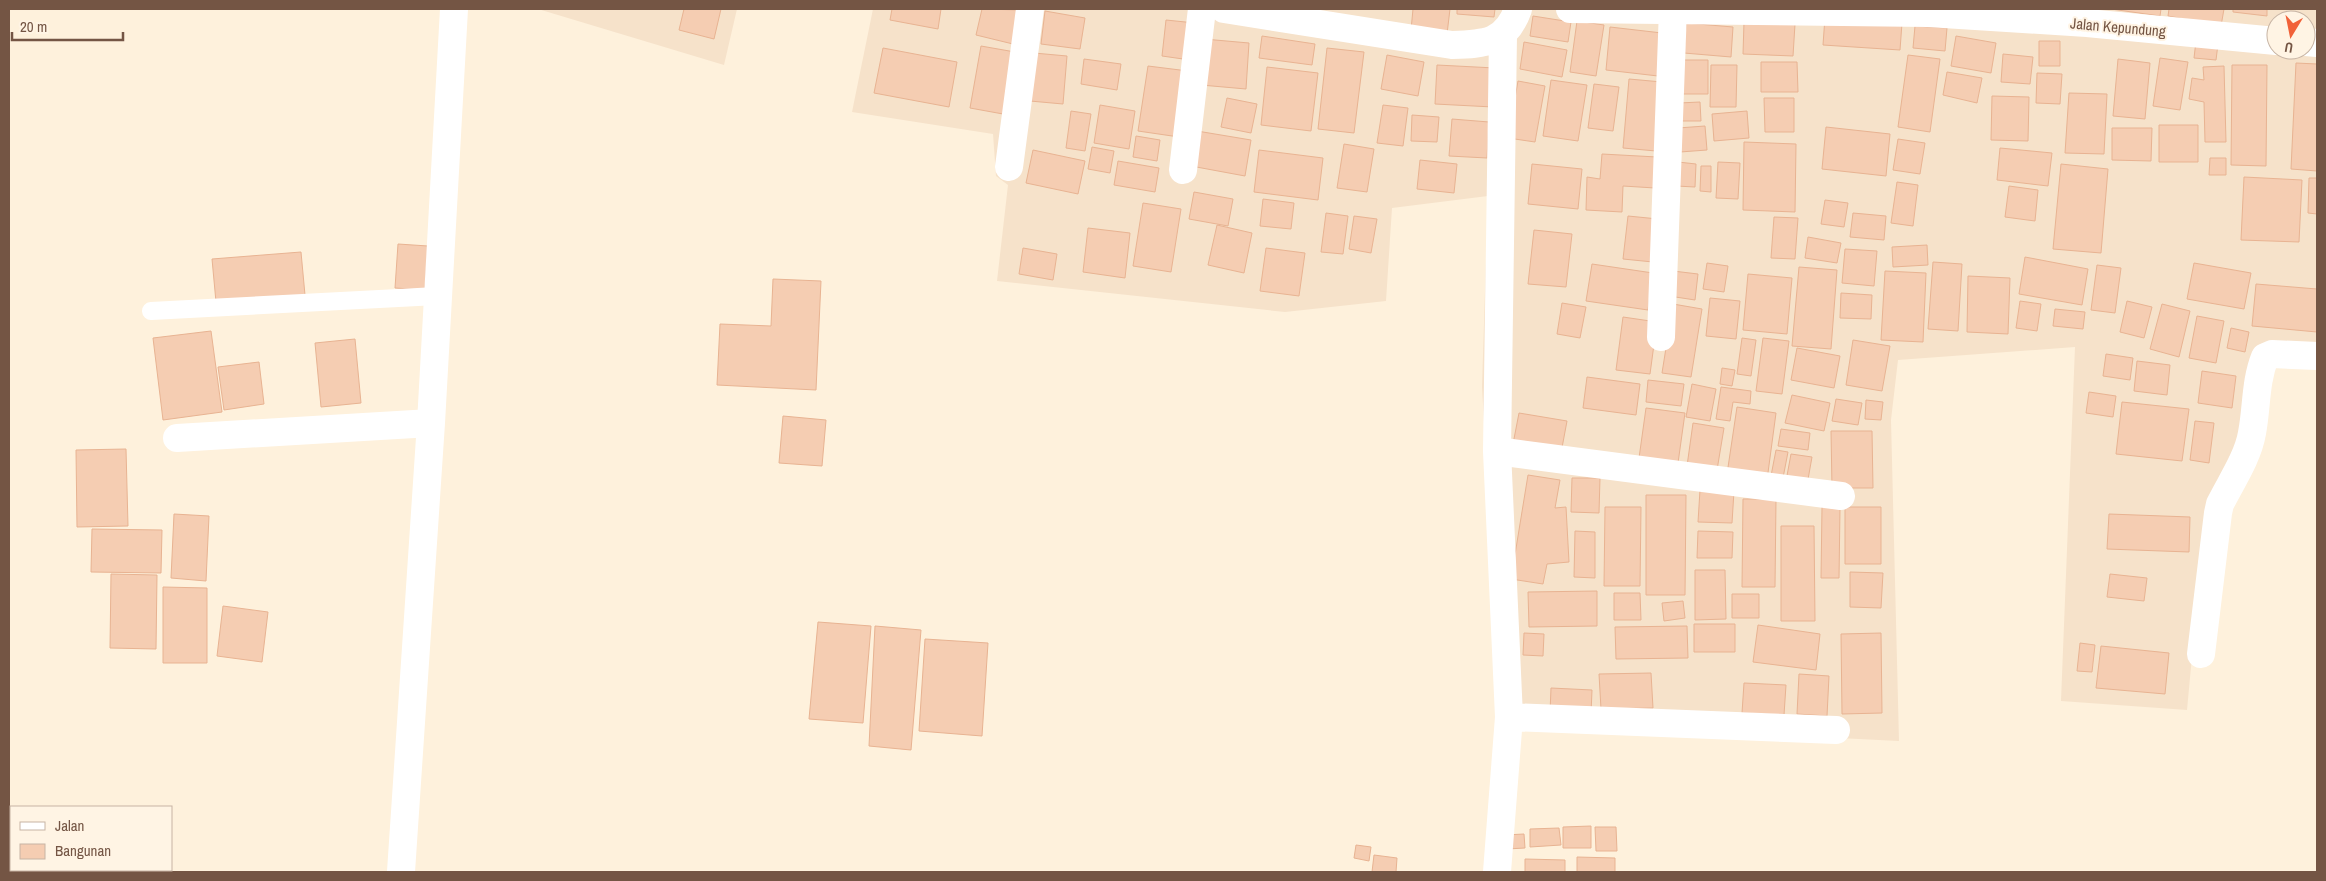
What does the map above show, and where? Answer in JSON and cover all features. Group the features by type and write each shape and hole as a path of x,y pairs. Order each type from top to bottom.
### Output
{"street":[{"path":"401,872 431,423 454,9"},
{"path":"1009,167 1030,9"},
{"path":"1182,170 1202,9"},
{"path":"1224,9 1452,45 1476,44 1503,35 1513,23 1518,9"},
{"name":"Jalan Kepundung","path":"1570,9 1928,11 2088,16 2266,40"},
{"path":"1661,336 1673,9"},
{"path":"1497,872 1509,717 1497,451 1503,35"},
{"path":"2201,654 2218,513 2220,504 2250,440 2259,373 2266,357 2272,354 2317,356"},
{"path":"177,438 431,423"},
{"path":"1497,451 1842,496"},
{"path":"1509,717 1836,730"}],"lane":[{"path":"151,311 437,296"}],"shaded area":[{"path":"538,9 737,9 724,65"},
{"path":"873,9 2317,9 2317,345 2281,342 2243,435 2198,592 2187,710 2061,701 2075,347 1898,360 1891,420 1899,741 1501,721 1482,387 1488,196 1392,208 1386,301 1285,312 997,281 1008,185 996,176 993,134 852,112"}],"building":[{"path":"684,9 721,9 714,39 679,30"},
{"path":"892,9 941,9 938,29 890,20"},
{"path":"982,9 1021,10 1013,44 976,35"},
{"path":"1413,9 1450,9 1447,34 1411,30"},
{"path":"1457,9 1495,9 1494,17 1457,14"},
{"path":"2111,9 2161,9 2160,16"},
{"path":"2169,9 2224,9 2221,26 2168,16"},
{"path":"2233,9 2267,9 2266,16 2233,12"},
{"path":"1045,11 1085,18 1080,49 1041,44"},
{"path":"1533,16 1571,22 1568,42 1530,36"},
{"path":"1825,17 1902,23 1900,50 1823,45"},
{"path":"1166,20 1195,23 1190,60 1162,56"},
{"path":"1577,21 1604,25 1596,76 1570,72"},
{"path":"1744,22 1795,24 1793,56 1743,54"},
{"path":"1686,23 1733,27 1731,57 1684,53"},
{"path":"1915,26 1947,28 1945,51 1913,48"},
{"path":"1610,27 1662,33 1658,76 1606,70"},
{"path":"1262,36 1315,44 1312,65 1259,58"},
{"path":"1956,36 1996,43 1991,73 1951,66"},
{"path":"1204,39 1249,43 1246,89 1201,85"},
{"path":"2039,41 2060,41 2060,66 2039,66"},
{"path":"2196,41 2218,44 2216,60 2194,58"},
{"path":"1524,42 1567,50 1562,77 1520,69"},
{"path":"981,46 1015,52 1003,114 970,108"},
{"path":"883,48 957,62 949,107 874,93"},
{"path":"1327,48 1364,52 1354,133 1318,129"},
{"path":"1034,53 1067,56 1063,104 1030,101"},
{"path":"2003,54 2033,57 2030,84 2001,82"},
{"path":"1387,55 1424,62 1418,96 1381,89"},
{"path":"1908,55 1940,59 1930,132 1898,127"},
{"path":"2160,58 2188,62 2180,110 2153,106"},
{"path":"1084,59 1121,64 1117,90 1081,84"},
{"path":"2118,59 2150,63 2145,119 2113,116"},
{"path":"1682,60 1708,60 1708,94 1682,94"},
{"path":"1761,62 1797,62 1798,92 1761,92"},
{"path":"2296,63 2317,64 2317,171 2291,169"},
{"path":"1437,65 1495,68 1493,107 1435,104"},
{"path":"1711,65 1737,65 1736,107 1710,107"},
{"path":"2232,65 2267,65 2266,166 2231,165"},
{"path":"1148,66 1188,71 1179,137 1138,131"},
{"path":"2224,66 2226,142 2205,142 2204,102 2189,99 2192,78 2204,80 2203,67"},
{"path":"1267,67 1318,73 1311,131 1261,125"},
{"path":"1947,72 1982,78 1977,103 1943,95"},
{"path":"2037,73 2062,74 2060,104 2036,103"},
{"path":"1629,79 1662,82 1656,151 1623,148"},
{"path":"1551,80 1587,85 1578,141 1543,136"},
{"path":"1518,81 1545,86 1535,142 1508,138"},
{"path":"1594,84 1619,87 1613,131 1588,128"},
{"path":"2069,93 2107,94 2104,154 2065,153"},
{"path":"1992,96 2029,97 2028,141 1991,140"},
{"path":"1227,98 1257,104 1251,133 1221,127"},
{"path":"1764,98 1794,98 1794,132 1765,132"},
{"path":"1700,102 1701,121 1680,121 1679,103"},
{"path":"1100,105 1135,111 1129,149 1094,143"},
{"path":"1383,105 1408,108 1403,146 1377,143"},
{"path":"1071,111 1091,114 1085,151 1066,148"},
{"path":"1747,111 1749,138 1714,141 1712,114"},
{"path":"1412,115 1439,117 1437,142 1411,141"},
{"path":"1452,119 1489,122 1487,158 1449,156"},
{"path":"2159,125 2198,125 2198,162 2159,162"},
{"path":"1705,126 1707,150 1680,152 1678,128"},
{"path":"1826,127 1890,134 1886,176 1822,169"},
{"path":"2112,128 2152,128 2151,161 2112,160"},
{"path":"1197,131 1251,140 1245,176 1191,166"},
{"path":"1136,136 1160,140 1157,161 1133,157"},
{"path":"1898,139 1925,143 1920,174 1893,170"},
{"path":"1744,142 1796,144 1795,212 1743,210"},
{"path":"1344,144 1374,149 1367,192 1337,188"},
{"path":"1092,147 1114,151 1110,173 1088,169"},
{"path":"2000,148 2052,153 2048,186 1997,180"},
{"path":"1033,150 1085,161 1078,194 1026,183"},
{"path":"1259,150 1323,158 1318,200 1254,192"},
{"path":"1602,154 1657,157 1655,188 1623,186 1622,212 1586,210 1587,177 1600,179"},
{"path":"2210,158 2226,158 2226,175 2209,175"},
{"path":"1420,160 1457,164 1454,193 1417,189"},
{"path":"1118,161 1159,168 1155,192 1114,185"},
{"path":"1678,162 1696,164 1695,187 1676,186"},
{"path":"1718,162 1740,163 1738,199 1716,198"},
{"path":"1532,164 1582,169 1578,209 1528,204"},
{"path":"2061,164 2108,169 2101,253 2053,249"},
{"path":"1701,166 1711,166 1711,192 1700,191"},
{"path":"2244,177 2302,180 2299,242 2241,240"},
{"path":"2309,178 2317,178 2317,214 2308,213"},
{"path":"1897,182 1918,185 1913,226 1891,223"},
{"path":"2009,186 2038,190 2035,221 2005,217"},
{"path":"1194,192 1233,199 1228,226 1189,219"},
{"path":"1263,199 1294,203 1291,229 1260,226"},
{"path":"1825,200 1848,203 1844,227 1821,224"},
{"path":"1143,203 1181,209 1171,272 1133,266"},
{"path":"1326,213 1348,216 1343,254 1321,252"},
{"path":"1853,213 1886,216 1884,240 1850,237"},
{"path":"1354,216 1377,219 1371,253 1349,249"},
{"path":"1628,216 1658,219 1653,262 1623,259"},
{"path":"1774,217 1798,218 1795,259 1771,258"},
{"path":"1217,225 1252,233 1244,273 1208,265"},
{"path":"1088,228 1130,233 1125,278 1083,272"},
{"path":"1534,230 1572,234 1566,287 1528,284"},
{"path":"1808,237 1841,243 1837,263 1805,258"},
{"path":"398,244 428,246 425,290 395,288"},
{"path":"1927,245 1928,265 1893,267 1892,247"},
{"path":"1023,248 1057,254 1053,280 1019,274"},
{"path":"1266,248 1305,253 1299,296 1260,291"},
{"path":"1845,249 1877,251 1874,286 1842,283"},
{"path":"301,252 305,295 216,302 212,259"},
{"path":"2025,257 2088,269 2082,305 2019,294"},
{"path":"1933,262 1962,264 1958,331 1928,329"},
{"path":"1707,263 1728,266 1724,292 1703,289"},
{"path":"2194,263 2251,273 2244,309 2187,299"},
{"path":"1592,264 1653,273 1648,310 1586,301"},
{"path":"2097,265 2121,268 2115,313 2091,310"},
{"path":"1799,267 1837,270 1831,349 1792,346"},
{"path":"1673,271 1698,274 1695,300 1669,296"},
{"path":"1885,271 1926,273 1923,342 1881,340"},
{"path":"1748,274 1792,278 1787,334 1743,330"},
{"path":"1968,276 2010,278 2008,334 1967,332"},
{"path":"773,279 821,281 816,390 717,385 720,324 771,326"},
{"path":"2256,284 2317,289 2317,332 2252,326"},
{"path":"1841,293 1872,295 1871,319 1840,318"},
{"path":"1710,298 1740,301 1736,339 1706,336"},
{"path":"2020,301 2041,304 2037,331 2016,328"},
{"path":"2127,301 2152,307 2144,338 2120,332"},
{"path":"1562,303 1586,307 1580,338 1557,334"},
{"path":"1673,304 1702,309 1691,377 1662,373"},
{"path":"2162,304 2190,311 2179,357 2150,349"},
{"path":"2055,309 2085,312 2083,329 2053,326"},
{"path":"2197,316 2224,321 2216,363 2189,358"},
{"path":"1623,317 1657,322 1650,374 1616,370"},
{"path":"2231,328 2249,332 2245,352 2227,348"},
{"path":"211,331 222,412 163,420 153,338"},
{"path":"1742,338 1756,340 1751,376 1737,374"},
{"path":"1763,338 1789,341 1782,394 1756,391"},
{"path":"355,339 361,403 321,407 315,343"},
{"path":"1853,340 1890,346 1882,391 1846,385"},
{"path":"1797,348 1840,356 1834,388 1791,380"},
{"path":"2106,354 2133,358 2130,380 2103,376"},
{"path":"2137,361 2170,365 2167,395 2134,391"},
{"path":"259,362 264,404 224,410 218,367"},
{"path":"1722,368 1735,370 1732,386 1720,384"},
{"path":"2202,371 2236,376 2232,408 2198,403"},
{"path":"1587,377 1640,384 1636,415 1583,408"},
{"path":"1648,380 1684,384 1681,406 1646,402"},
{"path":"1692,384 1716,389 1710,421 1686,417"},
{"path":"1721,387 1751,391 1750,404 1733,402 1730,421 1716,419"},
{"path":"2089,392 2116,396 2113,417 2086,413"},
{"path":"1792,395 1830,403 1824,431 1785,423"},
{"path":"1836,399 1862,403 1858,425 1832,421"},
{"path":"1866,400 1883,402 1881,420 1865,419"},
{"path":"2122,402 2189,409 2182,461 2116,454"},
{"path":"1737,407 1776,413 1767,480 1727,474"},
{"path":"1646,408 1685,413 1678,463 1639,458"},
{"path":"1519,413 1567,421 1561,453 1513,444"},
{"path":"783,416 826,420 822,466 779,463"},
{"path":"2195,421 2214,423 2209,463 2190,460"},
{"path":"1693,423 1724,428 1717,470 1687,466"},
{"path":"1781,429 1810,433 1808,450 1778,446"},
{"path":"1831,431 1872,431 1873,488 1832,488"},
{"path":"126,449 128,526 77,527 76,450"},
{"path":"1776,450 1788,452 1782,483 1770,481"},
{"path":"1791,454 1812,457 1807,485 1786,481"},
{"path":"1528,475 1560,480 1555,508 1566,507 1569,562 1547,564 1543,584 1511,579"},
{"path":"1572,478 1600,478 1599,513 1571,512"},
{"path":"1700,490 1734,491 1732,523 1698,522"},
{"path":"1646,495 1686,495 1685,595 1646,595"},
{"path":"1743,499 1776,499 1775,587 1742,587"},
{"path":"1605,507 1641,507 1640,586 1604,586"},
{"path":"1822,507 1840,508 1839,578 1821,578"},
{"path":"1845,507 1881,507 1881,564 1845,564"},
{"path":"174,514 209,516 206,581 171,578"},
{"path":"2109,514 2190,517 2189,552 2107,549"},
{"path":"1781,526 1814,526 1815,621 1781,621"},
{"path":"92,529 162,530 161,573 91,572"},
{"path":"1575,531 1595,532 1595,578 1574,577"},
{"path":"1698,531 1733,532 1732,558 1697,558"},
{"path":"1695,570 1725,570 1726,619 1695,620"},
{"path":"1850,572 1883,573 1881,608 1850,607"},
{"path":"111,574 157,575 156,649 110,648"},
{"path":"2110,574 2147,578 2144,601 2107,597"},
{"path":"163,587 207,588 207,663 163,663"},
{"path":"1597,591 1597,626 1529,627 1528,592"},
{"path":"1614,593 1640,593 1641,620 1614,620"},
{"path":"1732,594 1759,594 1759,618 1732,618"},
{"path":"1683,601 1685,618 1664,621 1662,603"},
{"path":"223,606 268,612 262,662 217,656"},
{"path":"818,622 871,626 863,723 809,719"},
{"path":"1694,624 1735,624 1735,652 1694,652"},
{"path":"1758,625 1820,634 1816,670 1753,662"},
{"path":"875,626 921,630 911,750 869,746"},
{"path":"1687,626 1688,658 1616,659 1615,627"},
{"path":"1524,633 1544,634 1543,656 1523,655"},
{"path":"1881,633 1882,713 1842,714 1841,634"},
{"path":"925,639 988,643 982,736 919,731"},
{"path":"2080,643 2095,645 2092,672 2077,671"},
{"path":"2101,646 2169,653 2165,694 2096,688"},
{"path":"1651,673 1653,708 1601,709 1599,674"},
{"path":"1799,674 1829,676 1827,716 1797,714"},
{"path":"1744,683 1786,685 1784,715 1742,713"},
{"path":"1551,688 1592,690 1591,714 1550,713"},
{"path":"1591,826 1591,848 1563,848 1563,827"},
{"path":"1595,827 1616,827 1617,851 1596,851"},
{"path":"1559,828 1561,845 1530,847 1530,829"},
{"path":"1524,834 1525,848 1507,849 1505,835"},
{"path":"1356,845 1371,847 1369,861 1354,858"},
{"path":"1374,855 1397,858 1396,872 1372,872"},
{"path":"1577,857 1615,858 1615,872 1577,872"},
{"path":"1525,859 1565,860 1565,872 1525,872"}]}
